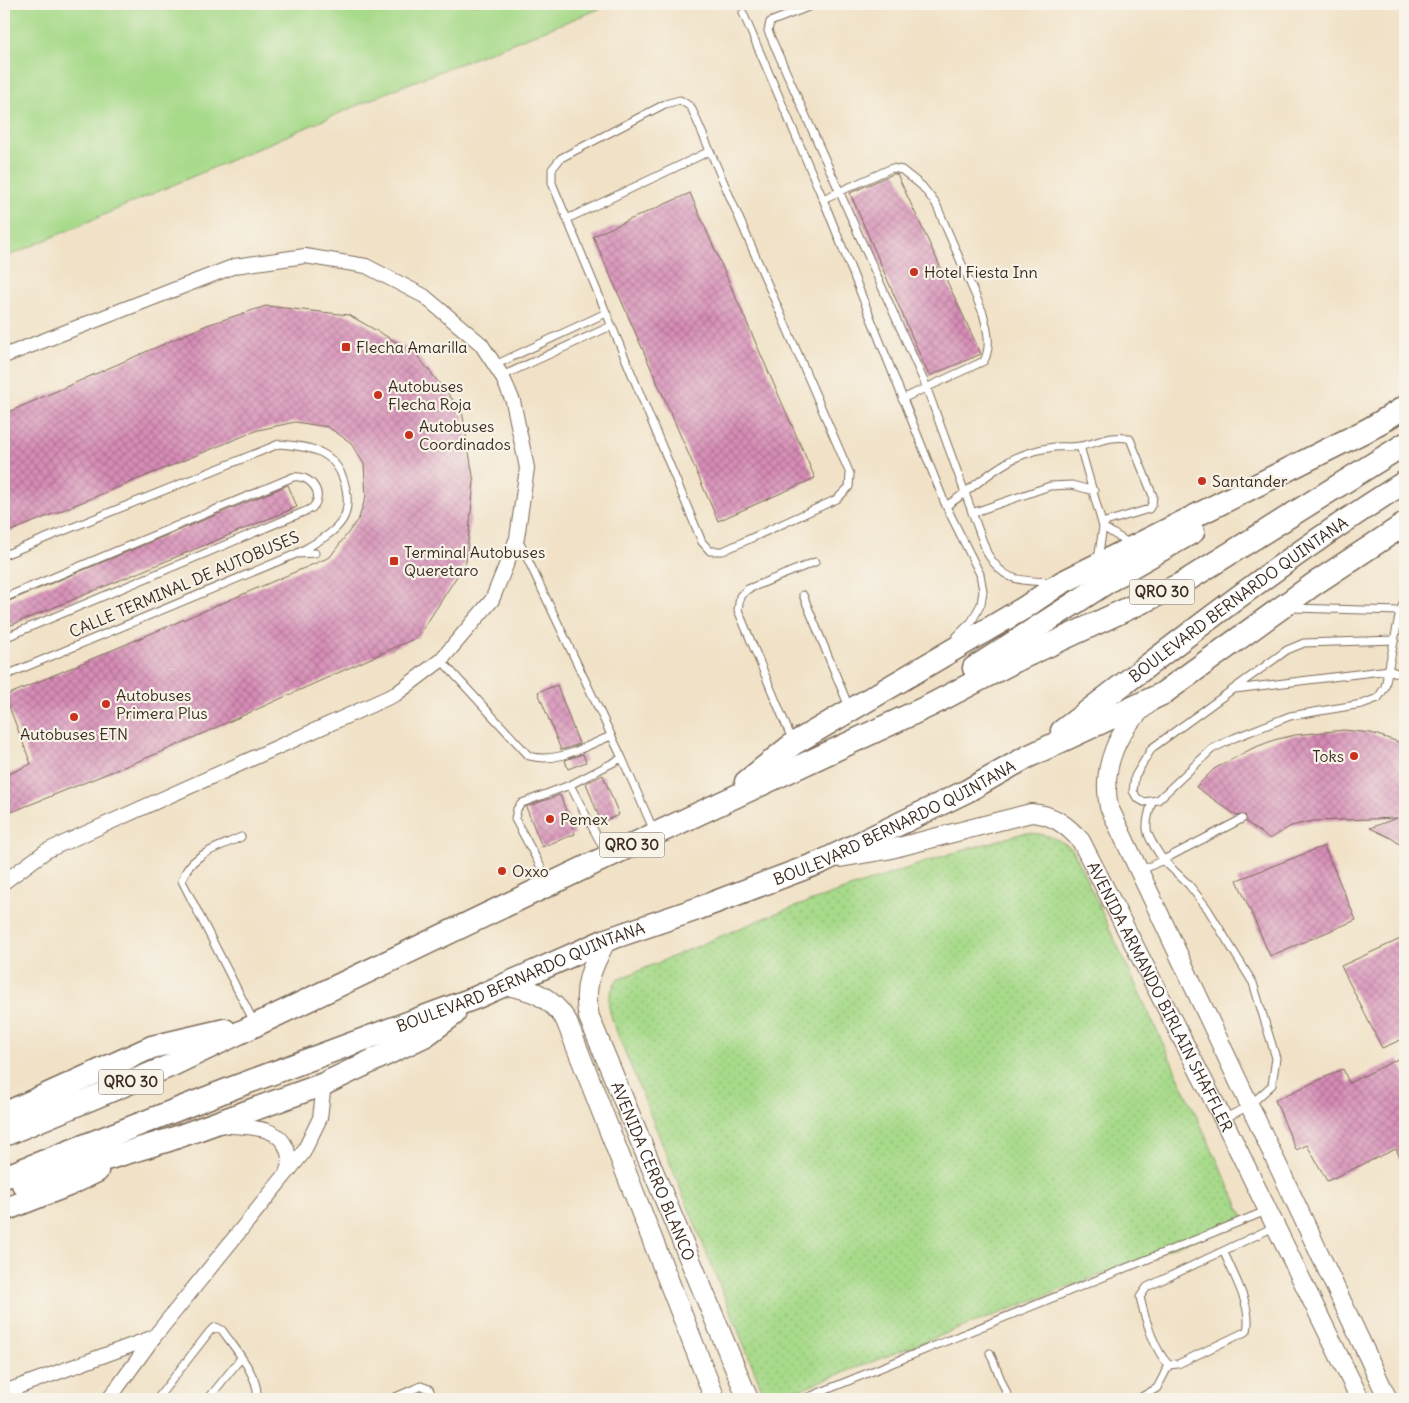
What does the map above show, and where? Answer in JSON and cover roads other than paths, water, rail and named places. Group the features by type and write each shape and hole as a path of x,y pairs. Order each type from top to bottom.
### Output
{"highway":[{"name":"BOULEVARD BERNARDO QUINTANA","path":"906,716 955,680 1126,570 1379,424 1405,407"},
{"path":"714,808 794,744 1024,608 1061,583 1379,424"},
{"name":"BOULEVARD BERNARDO QUINTANA","path":"4,1136 172,1065 906,716 1017,660 1181,584 1405,444"},
{"name":"BOULEVARD BERNARDO QUINTANA","path":"1027,758 1274,571 1347,519 1405,482"},
{"name":"BOULEVARD BERNARDO QUINTANA","path":"4,1177 226,1090 475,998 606,940 820,862 967,791 1027,758 1162,694 1281,607 1405,524"},
{"path":"4,1190 42,1177 126,1154 324,1084 426,1035 475,998"},
{"path":"4,1114 152,1047 200,1035 255,1025"},
{"path":"4,1210 68,1185 126,1154"}],"main road":[{"name":"AVENIDA CERRO BLANCO","path":"606,940 590,974 587,986 589,1017 748,1399"},
{"name":"AVENIDA CERRO BLANCO","path":"503,986 519,987 542,995 551,1002 566,1020 715,1399"}],"street":[{"path":"4,356 235,266 305,256 366,266 424,296 481,344 499,371 513,400 527,468 517,538 492,600 441,660 396,694 46,851 4,882"},
{"name":"AVENIDA ARMANDO BIRLAIN SHAFFLER","path":"1162,694 1135,716 1114,749 1107,770 1106,788 1109,806 1388,1399"},
{"name":"AVENIDA ARMANDO BIRLAIN SHAFFLER","path":"820,862 887,850 1020,814 1043,814 1058,820 1081,841 1223,1119 1274,1227 1360,1399"},
{"path":"109,1399 154,1337 303,1153 320,1118 324,1084"},
{"path":"209,1124 258,1127 281,1138 287,1148 289,1158 288,1170 281,1180"},
{"path":"4,1392 154,1337"}],"lane":[{"path":"816,4 770,22 768,31 926,386 987,554 1001,573 1024,580 1061,583"},
{"path":"743,13 823,198 946,506 980,574 983,591 981,604 972,621 916,671"},
{"path":"680,100 691,106 850,474 849,487 837,499 723,551 710,551 702,542 567,219 552,183 552,169 561,158 665,104 680,100"},
{"path":"567,219 710,151"},
{"path":"823,198 892,168 902,170 922,186 936,204 983,313 988,330 988,353 979,364 926,386 902,399"},
{"path":"499,371 606,313"},
{"path":"499,371 611,326"},
{"path":"946,506 965,495 1006,463 1053,447 1080,446 1110,438 1121,437 1130,439 1153,496 1152,504 1149,509 1103,525"},
{"name":"CALLE TERMINAL DE AUTOBUSES","path":"4,555 279,444 306,446 327,454 342,473 348,499 345,522 296,554 4,676"},
{"path":"1080,446 1103,525 1096,565"},
{"path":"4,598 293,477 300,476 312,481 316,491 317,499 312,508 4,638"},
{"path":"972,514 1050,486 1072,486 1094,491"},
{"path":"1103,525 1133,546"},
{"path":"517,538 622,758 655,834"},
{"path":"296,554 315,553"},
{"path":"794,744 738,610 740,596 748,589 815,562"},
{"path":"802,595 850,710"},
{"path":"1395,640 1304,643 1287,650 1152,748 1135,776 1133,791 1137,798 1144,802 1152,802 1166,794 1212,749 1234,738 1290,716 1362,704 1378,698 1385,687 1395,640 1400,611 1405,599"},
{"path":"1281,607 1400,611"},
{"path":"441,660 529,756 554,759 611,736"},
{"path":"1235,689 1389,670 1405,676"},
{"path":"551,885 515,819 516,809 522,803 570,785 622,758"},
{"path":"570,785 608,858"},
{"path":"1152,802 1145,822 1149,836 1163,860 1189,885 1207,908 1252,983 1276,1058 1272,1085 1249,1106 1223,1119"},
{"path":"1139,872 1242,819"},
{"path":"241,837 196,858 185,869 182,881 255,1025"},
{"path":"804,1399 1267,1211"},
{"path":"1224,1252 1242,1295 1250,1322 1247,1331 1178,1364 1169,1365 1162,1359 1143,1312 1140,1297 1147,1287 1274,1227"},
{"path":"157,1399 210,1331 216,1327 222,1330 255,1379 259,1390 256,1399"},
{"path":"990,1353 1009,1399"},
{"path":"208,1399 241,1358"},
{"path":"1138,1399 1157,1388 1169,1365"},
{"path":"391,1399 421,1386 429,1389 434,1399"}],"place":[{"name":"Hotel Fiesta Inn","path":"914,272"},
{"name":"Flecha Amarilla","path":"346,347"},
{"name":"Autobuses Flecha Roja","path":"378,395"},
{"name":"Autobuses Coordinados","path":"409,435"},
{"name":"Santander","path":"1202,481"},
{"name":"Terminal Autobuses Queretaro","path":"394,561"},
{"name":"Autobuses Primera Plus","path":"106,704"},
{"name":"Autobuses ETN","path":"74,717"},
{"name":"Toks","path":"1354,756"},
{"name":"Pemex","path":"550,819"},
{"name":"Oxxo","path":"502,871"}]}
